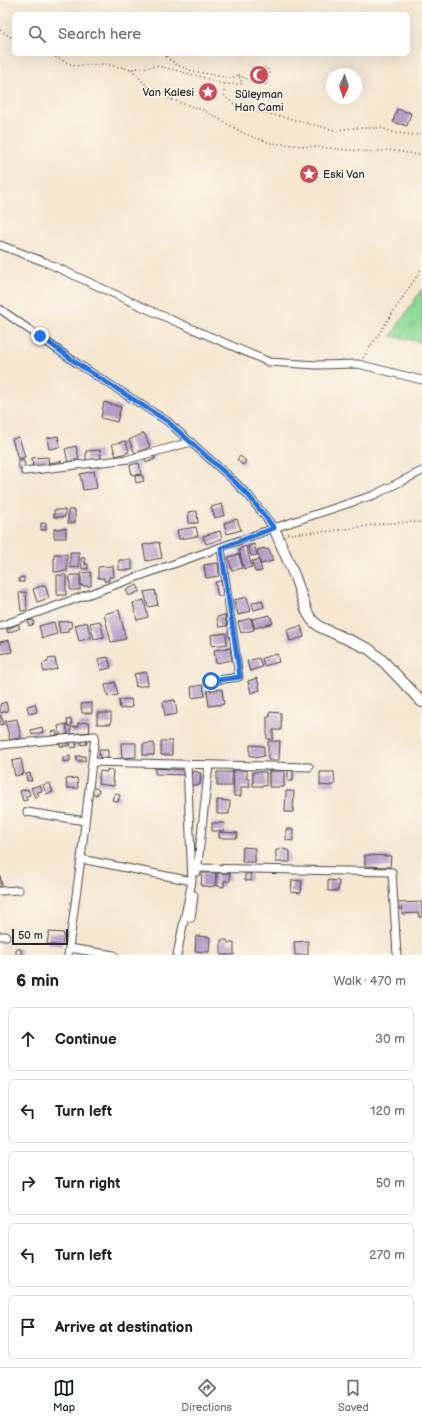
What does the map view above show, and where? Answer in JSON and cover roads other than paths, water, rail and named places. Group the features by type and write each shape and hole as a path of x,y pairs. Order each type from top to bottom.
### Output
{"street":[{"path":"0,245 44,262 269,362 317,365 358,364 422,380"},
{"path":"0,309 78,364 167,421 232,479 249,496 274,528 295,576 307,612 312,620 320,627 369,650 387,665 422,702"},
{"path":"25,472 128,459 191,442"},
{"path":"0,626 274,528 374,495 422,471"},
{"path":"211,681 240,677 221,548"},
{"path":"0,745 95,736 69,952 114,955"},
{"path":"92,762 309,767"},
{"path":"177,955 192,881 187,764"},
{"path":"191,918 209,765"},
{"path":"27,812 85,822"},
{"path":"81,859 192,881"},
{"path":"197,868 392,872 396,955"},
{"path":"0,891 18,890"}],"place":[{"name":"Süleyman Han Cami","path":"259,75"},
{"name":"Van Kalesi","path":"208,92"},
{"name":"Eski Van","path":"309,174"}]}
